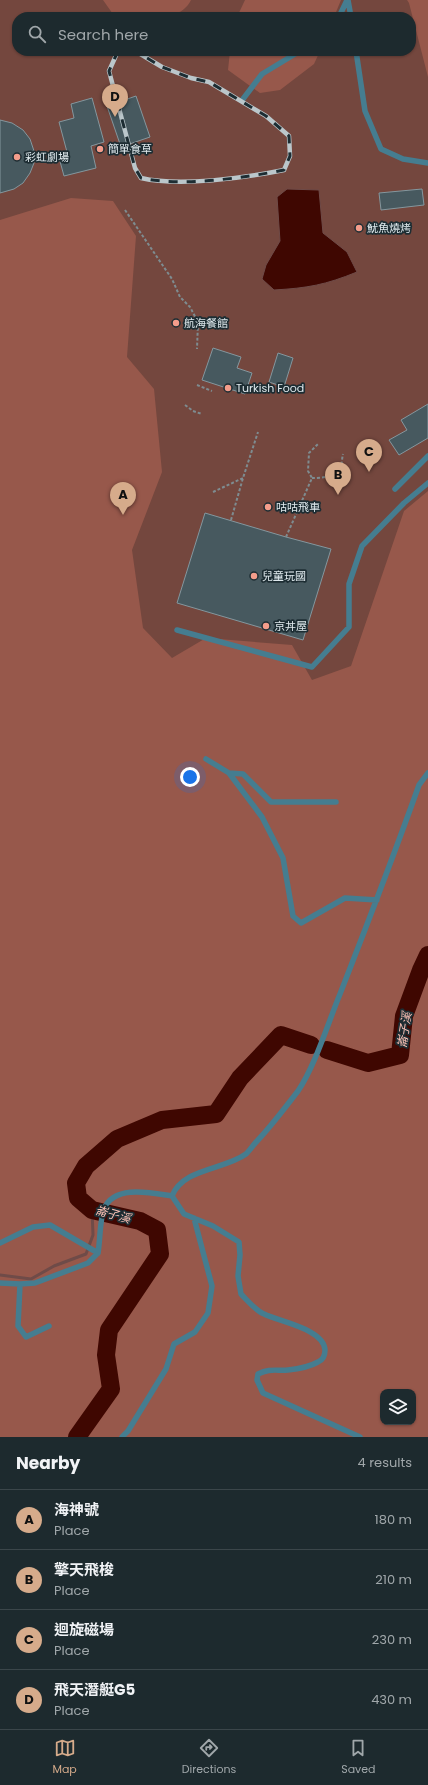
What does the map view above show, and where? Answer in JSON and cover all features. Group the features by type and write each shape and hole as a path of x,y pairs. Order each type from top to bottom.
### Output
{"lane":[{"path":"341,12 347,0"},
{"path":"347,0 350,12"},
{"path":"243,99 262,74 292,56"},
{"path":"357,56 365,111 381,149 402,159 428,163"},
{"path":"395,490 428,456"},
{"path":"177,630 312,667 349,627 349,584 362,546 404,503 428,484"},
{"path":"206,760 230,773 243,774 271,802 336,802"},
{"path":"230,773 262,816 283,858 292,916 301,923 345,898 377,900"},
{"path":"172,1196 175,1188 180,1183 197,1173 225,1164 246,1154 272,1125 299,1089 316,1055 377,900 419,785 428,774"},
{"path":"0,1283 35,1283 88,1263 98,1253 104,1209 115,1196 141,1191 172,1196 184,1214 213,1226 239,1242 240,1255 238,1276 241,1294 262,1314 307,1331 319,1338 324,1344 325,1354 320,1362 293,1369 268,1369 258,1374 257,1380 263,1392 360,1437"},
{"path":"122,1437 128,1431 166,1369 174,1344 195,1332 208,1313 212,1286 194,1218"},
{"path":"0,1243 33,1227 50,1225 98,1253"},
{"path":"20,1284 18,1326 26,1337 49,1326"}],"path":[{"path":"125,210 172,279 180,298 190,307 198,322 197,349"},
{"path":"197,386 212,391"},
{"path":"185,405 202,414"},
{"path":"231,520 242,478 258,432"},
{"path":"312,478 308,471 307,464 309,453 318,444"},
{"path":"312,478 323,478 333,474 341,467 343,454"},
{"path":"213,492 242,478"},
{"path":"286,537 312,478"}],"shaded area":[{"path":"0,0 428,0 428,652 332,894 0,454"},
{"path":"103,0 191,0 185,8 179,12 111,12"},
{"path":"245,0 341,0 336,12 239,12"},
{"path":"407,0 428,0 428,77 416,30 416,12 411,12"},
{"path":"229,56 318,56 314,64 280,90 260,93 228,70"},
{"path":"287,189 319,190 323,233 347,252 357,272 326,283 307,287 274,290 262,279 266,265 280,241 277,197"},
{"path":"71,198 113,201 136,236 127,357 154,389 162,472 132,550 143,628 172,658 206,638 292,645 312,680 351,666 404,511 428,491 428,1437 0,1437 0,220"}],"building":[{"path":"136,96 150,137 121,147 107,106"},
{"path":"92,98 104,142 91,146 96,168 64,176 58,154 67,152 59,122 74,118 71,104"},
{"name":"彩虹劇場","path":"0,120 12,123 23,130 30,139 34,151 34,163 30,173 23,183 14,189 0,193"},
{"path":"422,189 424,205 381,210 379,193"},
{"path":"213,348 241,357 237,368 252,373 245,394 202,380"},
{"path":"278,353 293,358 284,387 269,382"},
{"path":"428,404 428,438 399,455 389,440 407,430 401,420"},
{"name":"兒童玩國","path":"205,513 331,549 303,640 177,603"}],"waterway":[{"name":"崙子溪","path":"327,1050 368,1063 400,1055 404,1016 428,955"},
{"name":"崙子溪","path":"77,1437 111,1389 106,1355 109,1330 160,1254 157,1230 140,1221 92,1210 78,1198 76,1183 86,1166 117,1139 162,1120 216,1114 240,1078 281,1035 311,1045"},
{"path":"0,1275 31,1279 54,1266 86,1254 93,1235 92,1210"}],"railway":[{"path":"116,56 109,71 135,168 141,178 157,181 193,182 250,176 284,170 290,156 289,136 266,116 209,82 191,78 162,67 144,56"}],"place":[{"name":"飛天潛艇G5","path":"115,117"},
{"name":"簡單食草","path":"100,149"},
{"name":"彩虹劇場","path":"17,157"},
{"name":"魷魚燒烤","path":"359,228"},
{"name":"航海餐館","path":"176,323"},
{"name":"Turkish Food","path":"228,388"},
{"name":"迴旋磁場","path":"369,472"},
{"name":"擎天飛梭","path":"338,495"},
{"name":"咕咕飛車","path":"268,507"},
{"name":"海神號","path":"123,515"},
{"name":"兒童玩國","path":"254,576"},
{"name":"京丼屋","path":"266,626"}]}
